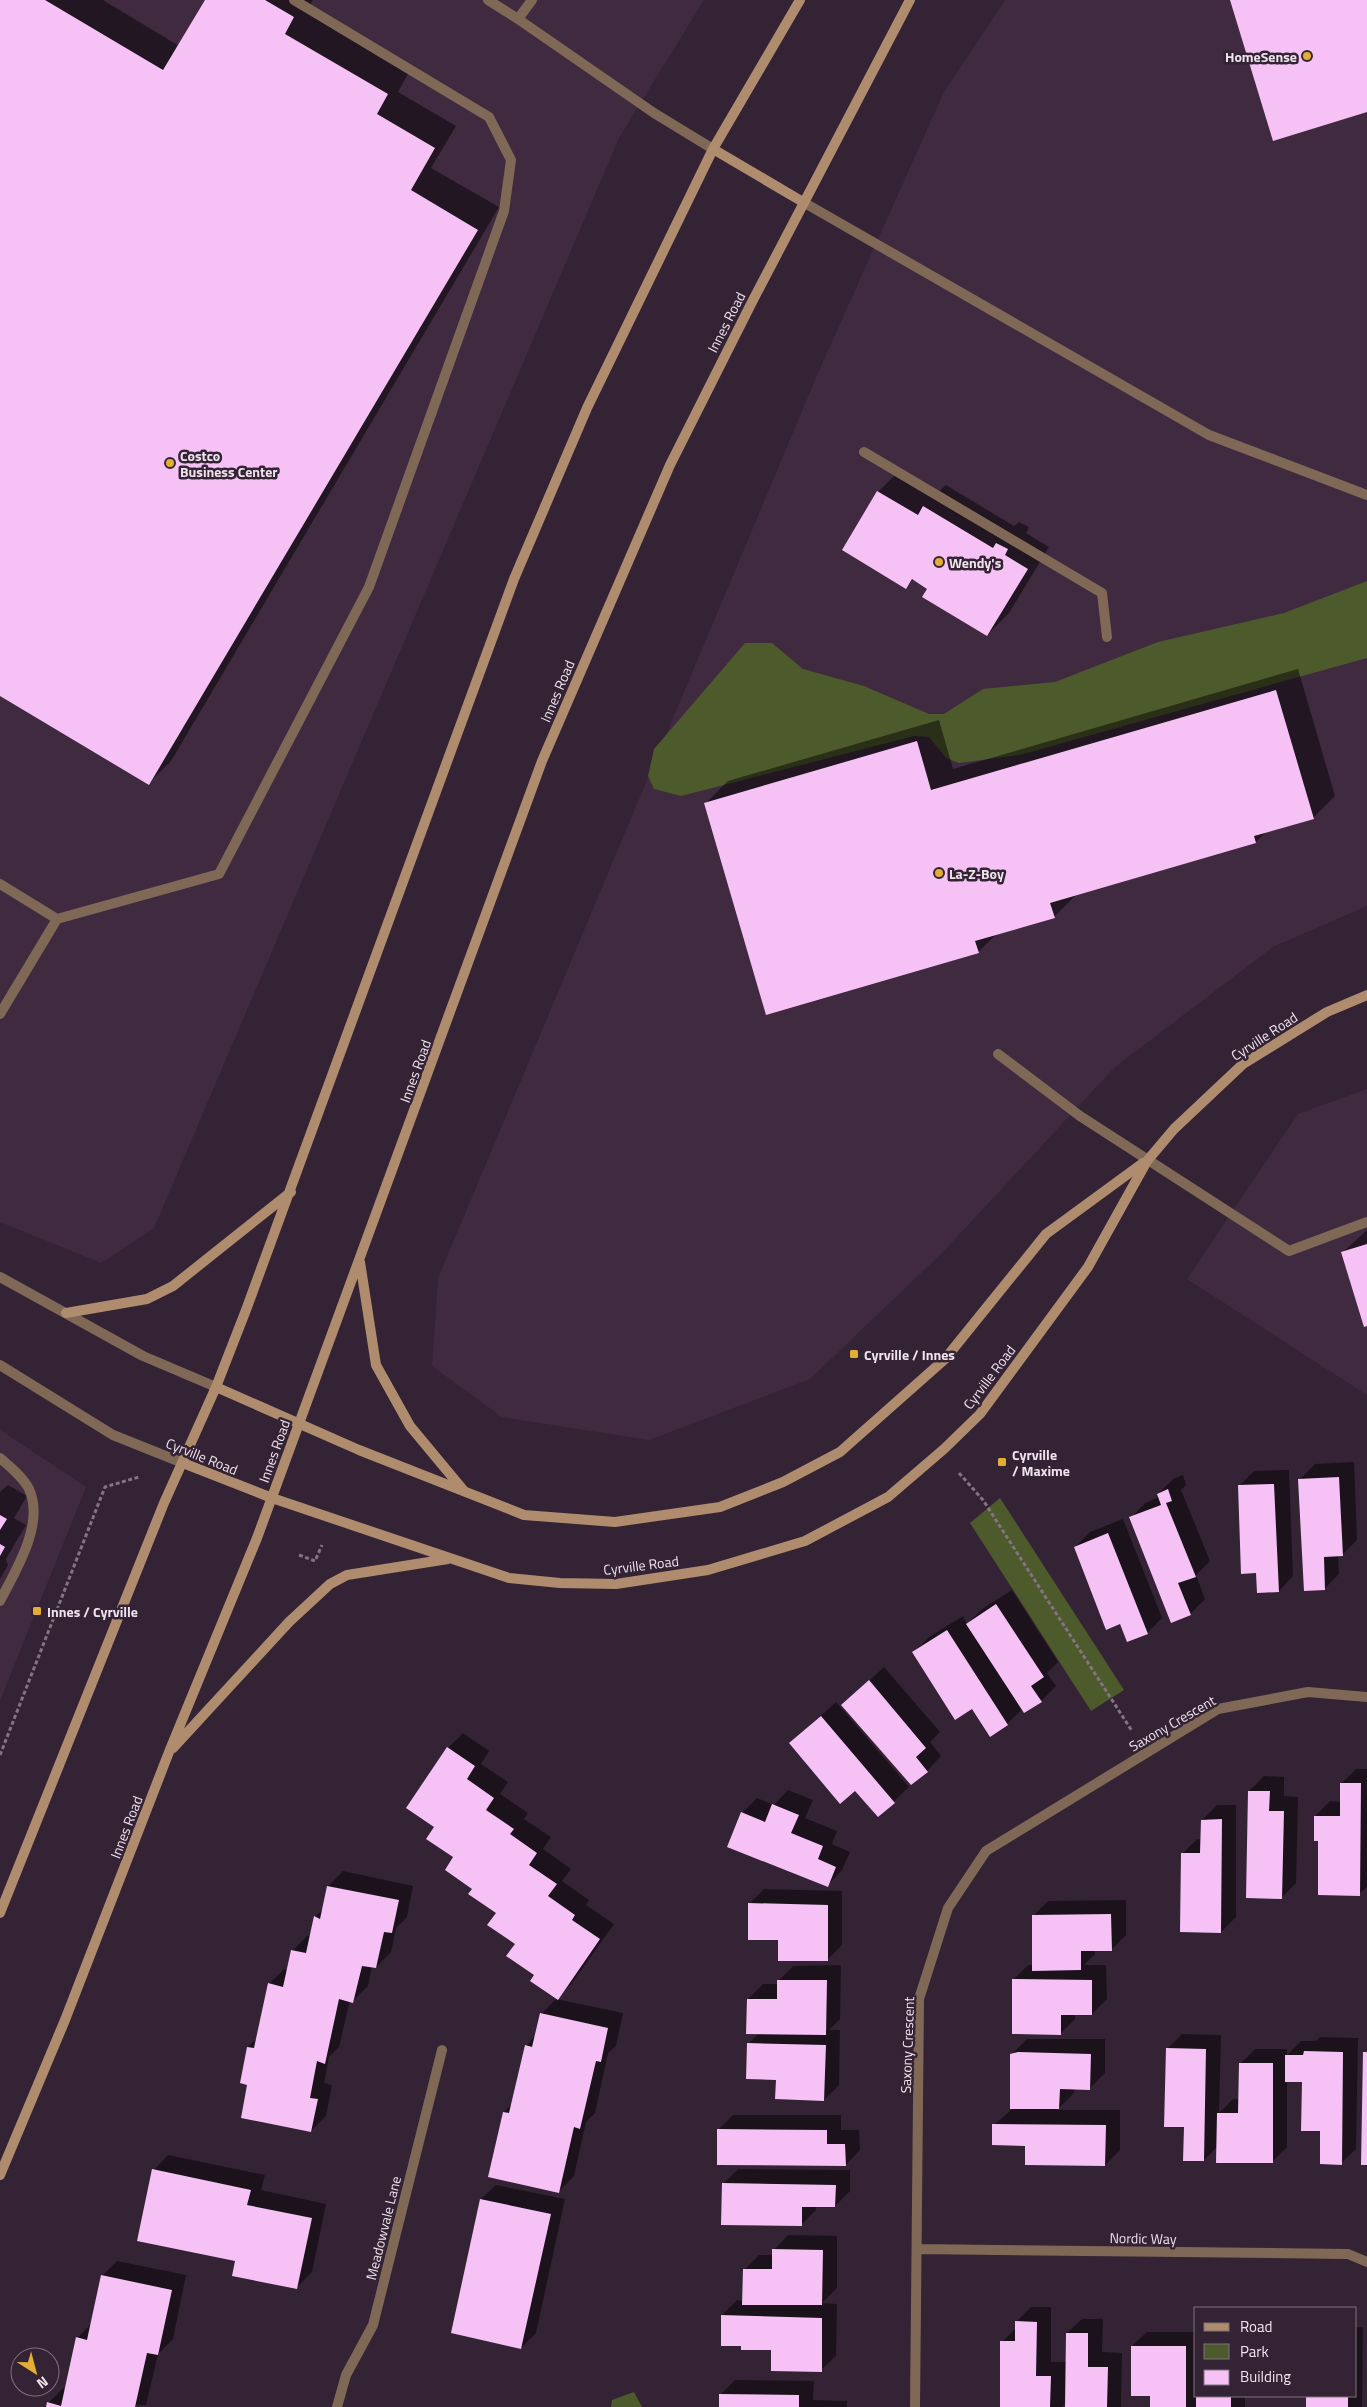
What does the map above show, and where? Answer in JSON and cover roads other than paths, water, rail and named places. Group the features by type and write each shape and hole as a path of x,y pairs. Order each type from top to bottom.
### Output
{"main road":[{"path":"0,1913 164,1504 216,1386 292,1191 514,579 587,408 713,149 800,0"},
{"name":"Innes Road","path":"0,2175 65,2020 169,1752 272,1498 542,761 670,465 803,202 910,0"},
{"path":"713,149 803,202"},
{"name":"Cyrville Road","path":"183,1463 272,1498 448,1559 509,1578 560,1583 616,1584 708,1570 805,1541 888,1497 944,1449 980,1414 1088,1267 1146,1161 1174,1129 1243,1064 1326,1012 1367,995"},
{"name":"Cyrville Road","path":"216,1386 359,1450 524,1515 615,1522 720,1507 783,1482 840,1452 945,1359 1046,1234 1146,1161"},
{"path":"66,1313 147,1299 173,1286 292,1191"},
{"path":"360,1261 376,1365 410,1426 465,1492"},
{"path":"169,1752 289,1622 330,1584 347,1575 448,1559"}],"street":[{"path":"0,1014 57,919 219,874 369,587 504,211 511,160 489,118 294,0"},
{"path":"488,0 654,113 713,149"},
{"path":"518,19 532,0"},
{"path":"803,202 1209,435 1367,494"},
{"path":"864,452 1102,593 1107,637"},
{"path":"0,884 57,919"},
{"path":"998,1054 1080,1116 1146,1161 1289,1251 1367,1222"},
{"name":"Cyrville Road","path":"0,1277 143,1356 216,1386"},
{"name":"Cyrville Road","path":"0,1365 113,1435 183,1463"},
{"path":"0,1458 21,1478 28,1488 34,1514 29,1536 0,1601"},
{"name":"Saxony Crescent","path":"915,2407 919,1999 948,1908 986,1852 1218,1709 1308,1692 1367,1697"},
{"name":"Meadowvale Lane","path":"337,2407 346,2375 373,2325 442,2050"},
{"name":"Nordic Way","path":"918,2249 1348,2254 1367,2262"}],"place":[{"name":"HomeSense","path":"1307,56"},
{"name":"Costco Business Center","path":"170,463"},
{"name":"Wendy's","path":"939,562"},
{"name":"La-Z-Boy","path":"939,873"},
{"name":"Cyrville / Innes","path":"854,1354"},
{"name":"Cyrville / Maxime","path":"1002,1462"},
{"name":"Innes / Cyrville","path":"37,1611"}]}
